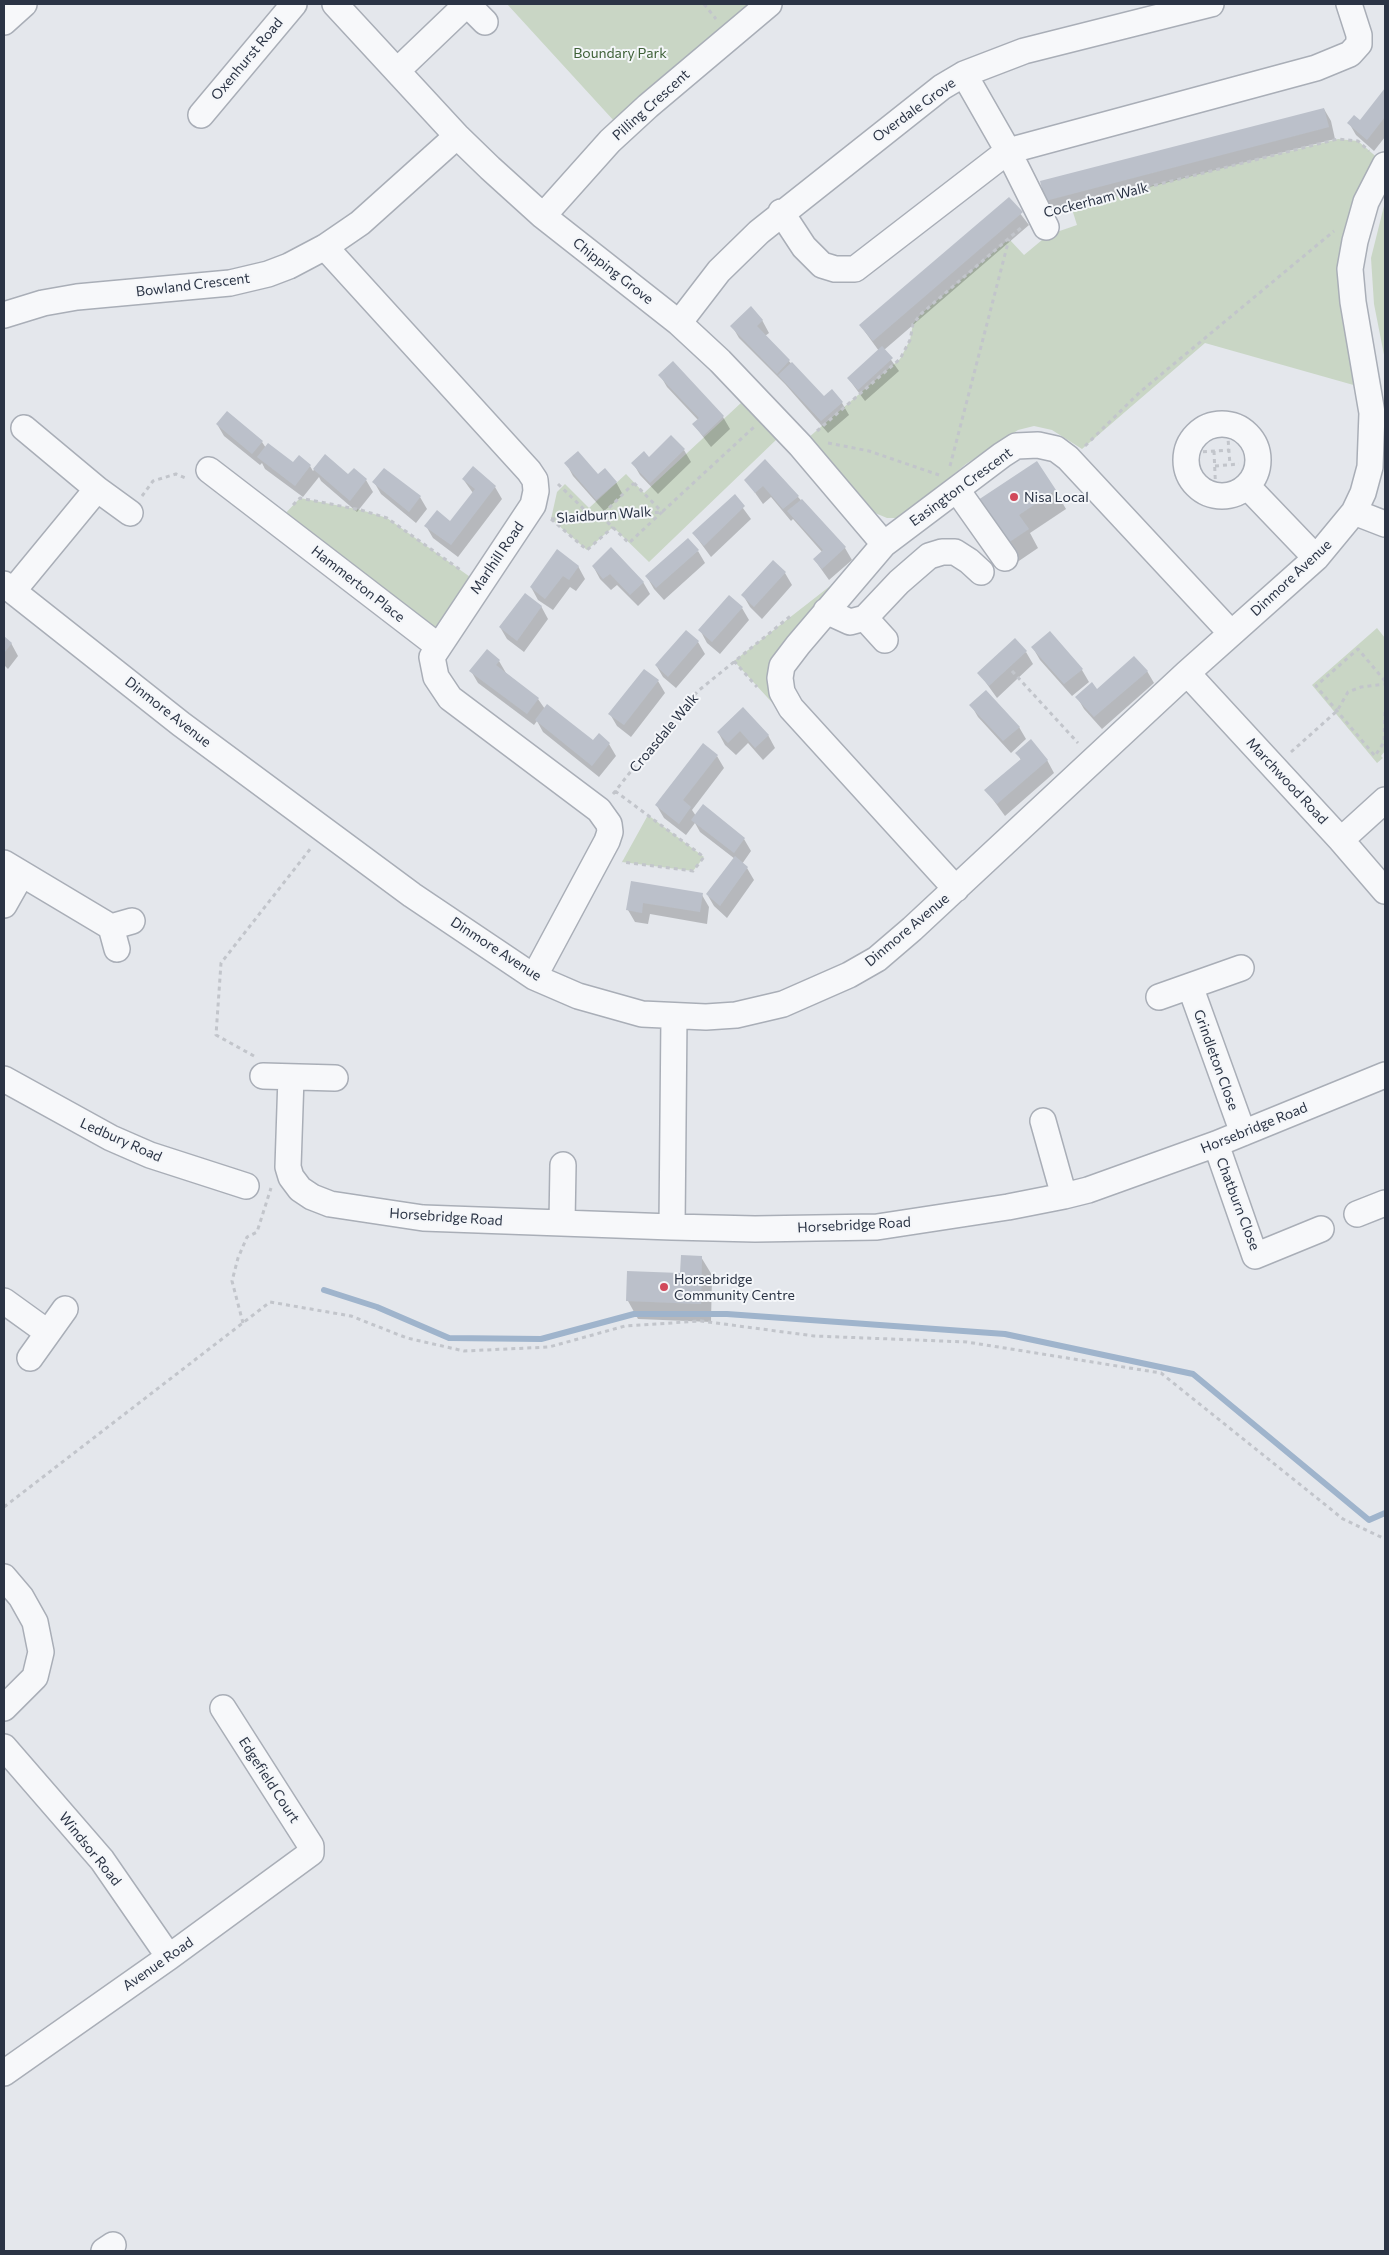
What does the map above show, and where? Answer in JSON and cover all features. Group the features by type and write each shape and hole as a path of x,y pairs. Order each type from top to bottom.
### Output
{"street":[{"path":"4,22 24,4"},
{"name":"Oxenhurst Road","path":"201,115 294,4"},
{"name":"Chipping Grove","path":"335,4 457,136 543,216 678,323 720,361 769,413 804,442 884,544"},
{"path":"398,70 467,4 485,22"},
{"name":"Pilling Crescent","path":"543,216 610,141 648,106 769,4"},
{"name":"Overdale Grove","path":"678,323 719,271 782,212 942,87 964,74 1024,51 1212,4"},
{"path":"782,212 804,248 822,265 835,270 855,268 1008,151 1335,62 1350,54 1359,44 1359,35 1349,4"},
{"path":"964,74 1008,151 1043,220"},
{"name":"Bowland Crescent","path":"4,315 42,303 77,297 173,290 238,282 289,266 325,246 360,223 457,136"},
{"name":"Dinmore Avenue","path":"8,588 181,724 412,895 534,976 578,996 613,1008 642,1014 714,1016 759,1010 783,1004 830,985 877,959 956,889 1187,673 1316,558 1354,512 1363,493 1370,467 1372,413 1353,302 1350,268 1355,241 1379,160"},
{"path":"325,246 535,480"},
{"path":"1215,425 1227,425 1244,432 1256,448 1257,469 1247,486 1233,494 1216,496 1197,486 1191,478 1187,467 1187,453 1189,446 1200,432 1215,425"},
{"path":"24,428 97,489 130,513"},
{"name":"Easington Crescent","path":"956,889 791,708 782,692 780,678 782,666 826,611 884,544 948,489 1016,446 1038,445 1056,450 1070,460 1231,634"},
{"name":"Hammerton Place","path":"209,469 438,646"},
{"name":"Marlhill Road","path":"534,976 599,857 610,832 609,824 599,810 450,698 440,684 433,668 432,657 533,505 536,491 535,480"},
{"path":"1247,486 1316,558"},
{"path":"8,588 97,489"},
{"path":"948,489 1005,558"},
{"path":"1354,512 1385,524"},
{"path":"826,611 850,622 865,618 899,582 929,556 942,552 955,552 981,572"},
{"path":"865,618 885,640"},
{"name":"Marchwood Road","path":"1187,673 1341,840 1385,891"},
{"path":"1341,840 1385,800"},
{"path":"4,904 12,869 120,932"},
{"path":"1159,997 1241,968"},
{"name":"Grindleton Close","path":"1190,986 1243,1134"},
{"path":"672,1227 674,1016"},
{"path":"263,1076 335,1078"},
{"name":"Horsebridge Road","path":"291,1076 288,1167 291,1177 300,1189 312,1197 330,1204 423,1218 755,1229 878,1227 1008,1207 1064,1196 1088,1190 1243,1134 1385,1076"},
{"name":"Ledbury Road","path":"4,1079 112,1138 150,1155 246,1186"},
{"path":"1043,1121 1064,1196"},
{"name":"Chatburn Close","path":"1216,1144 1255,1256 1321,1229"},
{"path":"562,1223 563,1165"},
{"path":"1357,1214 1385,1204"},
{"path":"4,1301 48,1332"},
{"path":"30,1358 65,1309"},
{"path":"4,1577 21,1596 35,1622 41,1652 35,1677 4,1708"},
{"name":"Edgefield Court","path":"223,1708 311,1846 311,1853"},
{"name":"Windsor Road","path":"4,1747 102,1860 169,1957"},
{"name":"Avenue Road","path":"4,2073 169,1957 311,1853"}],"path":[{"name":"Cockerham Walk","path":"804,442 900,359 910,340 913,324 921,314 1009,239 1043,220 1338,139 1358,141 1379,160"},
{"path":"1070,460 1140,392 1337,228"},
{"path":"804,442 869,451 948,489 1009,239"},
{"name":"Slaidburn Walk","path":"521,523 551,519 662,512 769,413"},
{"path":"1227,425 1230,465"},
{"path":"1187,453 1228,450"},
{"path":"1214,451 1216,496"},
{"path":"130,513 153,481 176,474 209,469"},
{"path":"535,480 558,484 591,516"},
{"path":"634,483 662,512 629,543 601,516 634,483"},
{"path":"277,522 300,498 361,510 387,518 480,584"},
{"path":"551,519 587,550 613,527"},
{"name":"Croasdale Walk","path":"599,810 698,691 799,609"},
{"path":"1274,767 1337,711 1348,692 1361,687 1385,683 1358,649 1316,686 1337,711 1375,756 1384,742 1385,708"},
{"path":"1012,671 1094,760"},
{"path":"599,857 693,871 704,857 616,791"},
{"path":"263,1076 263,1062 216,1035 221,963 326,830"},
{"path":"243,1323 232,1281 238,1258 247,1237 257,1232 273,1183"},
{"path":"4,1507 270,1302 350,1316 407,1338 464,1351 549,1347 625,1326 701,1321 814,1336 967,1342 1161,1372 1343,1518 1385,1539"}],"green space":[{"name":"Boundary Park","path":"507,4 755,4 615,122"},
{"path":"1338,139 1358,141 1380,160 1361,184 1352,215 1357,386 1205,343 1082,449 1052,430 1034,426 1018,430 966,464 900,518 887,518 875,513 808,438 900,359 910,340 913,324 921,314 1009,239 1024,255 1048,235 1077,225 1071,206"},
{"path":"1384,206 1385,360 1374,304 1371,258"},
{"path":"742,402 777,439 649,562 613,527 587,550 551,519 557,492 565,484 589,508 626,474 644,493"},
{"path":"300,498 361,510 387,518 473,579 434,638 281,518"},
{"path":"884,544 812,623 778,709 734,661"},
{"path":"1377,628 1385,638 1385,751 1381,756 1383,758 1377,763 1312,685"},
{"path":"648,815 704,857 693,871 622,862"}],"building":[{"path":"1385,88 1385,117 1367,140 1347,123 1354,115 1360,120"},
{"path":"1324,108 1329,127 1045,201 1040,181"},
{"path":"1009,197 1023,212 873,341 859,325"},
{"path":"751,306 763,320 757,326 790,360 777,374 730,326"},
{"path":"882,346 893,358 858,390 847,378"},
{"path":"673,361 724,416 703,436 692,424 699,418 658,375"},
{"path":"792,362 824,396 832,389 843,402 821,421 778,375"},
{"path":"227,411 263,441 252,454 216,424"},
{"path":"671,435 685,449 650,483 631,463 644,451 649,457"},
{"path":"268,443 293,462 299,455 311,465 295,486 257,457"},
{"path":"578,451 598,474 605,468 617,482 596,500 564,463"},
{"path":"325,454 348,474 354,468 367,479 350,501 313,469"},
{"path":"765,459 799,496 783,509 763,486 755,493 744,480"},
{"name":"Nisa Local","path":"1037,461 1056,490 1019,515 1029,529 1002,547 972,504"},
{"path":"473,466 496,486 451,545 424,526 437,510 450,521 475,489 462,479"},
{"path":"384,468 421,496 409,512 372,482"},
{"path":"735,494 745,506 704,546 692,533"},
{"path":"802,499 846,547 822,569 813,559 823,550 787,511"},
{"path":"688,538 699,550 656,588 645,576"},
{"path":"611,547 644,582 630,595 610,574 603,579 592,566"},
{"path":"557,549 579,566 569,580 563,576 545,599 530,587"},
{"path":"773,560 786,572 754,607 741,595"},
{"path":"525,593 542,606 517,641 499,627"},
{"path":"729,595 743,607 712,642 698,630"},
{"path":"686,630 699,641 668,677 655,665"},
{"path":"1050,631 1083,669 1064,684 1031,647"},
{"path":"4,636 12,643 4,653"},
{"path":"1015,638 1027,651 989,686 977,673"},
{"path":"487,649 500,660 496,665 539,698 527,714 469,671"},
{"path":"1134,656 1148,671 1094,717 1075,697 1092,682 1097,689"},
{"path":"644,669 659,680 624,725 608,714"},
{"path":"986,690 1020,727 1003,741 969,705"},
{"path":"547,704 593,740 599,733 610,743 592,766 535,720"},
{"path":"743,707 769,735 755,748 740,731 728,743 717,732"},
{"path":"1031,739 1048,760 997,804 984,790 1021,759 1015,753"},
{"path":"703,743 718,755 683,800 691,807 679,824 655,805"},
{"path":"703,804 745,838 734,853 691,820"},
{"path":"735,856 748,867 720,906 706,894"},
{"path":"631,881 703,893 700,912 643,903 642,913 626,910"},
{"name":"Horsebridge Community Centre","path":"681,1255 702,1256 701,1304 626,1301 627,1271 680,1273"}],"waterway":[{"path":"324,1290 377,1307 449,1338 541,1339 634,1314 727,1314 1005,1334 1193,1374 1369,1520 1385,1513"}],"place":[{"name":"Nisa Local","path":"1014,497"},
{"name":"Horsebridge Community Centre","path":"664,1287"}]}
